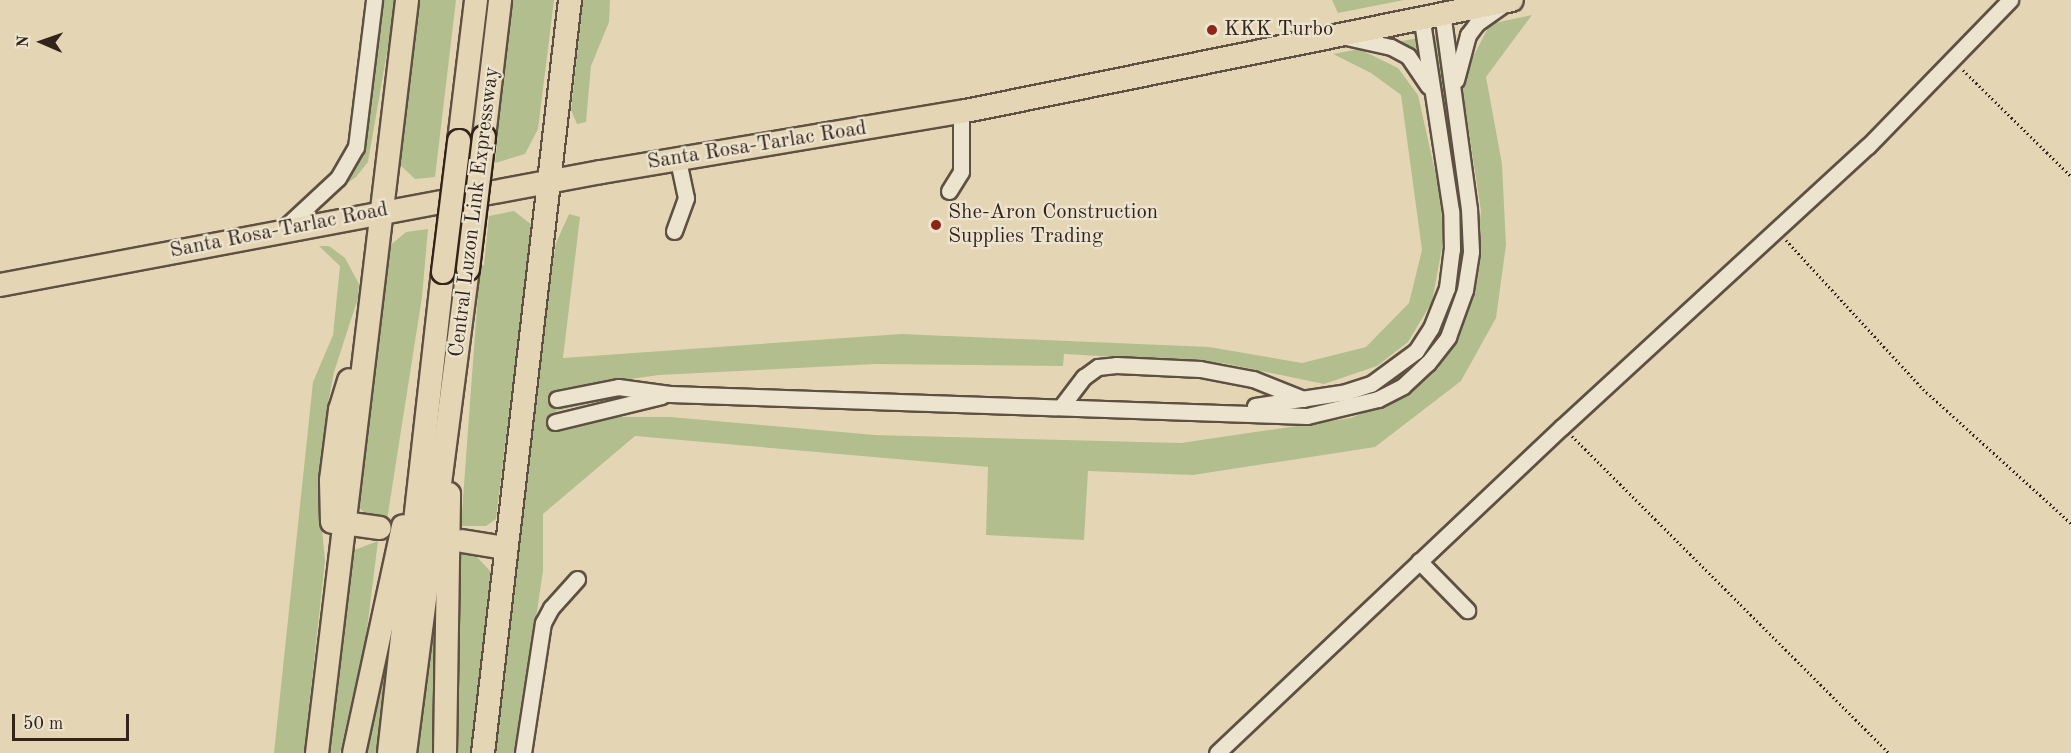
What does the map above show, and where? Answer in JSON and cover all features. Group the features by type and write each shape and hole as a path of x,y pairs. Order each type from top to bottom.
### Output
{"highway":[{"path":"317,753 407,0"},
{"name":"Central Luzon Link Expressway","path":"424,421 476,0"},
{"name":"Central Luzon Link Expressway","path":"451,423 500,0"},
{"path":"483,753 547,183 570,0"},
{"name":"Santa Rosa-Tarlac Road","path":"0,285 382,211 961,112 1431,14 1511,0"},
{"path":"339,567 331,480 345,391 366,333"},
{"path":"354,753 424,421"},
{"path":"389,753 418,509 424,421"},
{"path":"405,753 435,505 451,423"},
{"path":"445,753 451,423"},
{"path":"344,523 380,528"},
{"path":"462,541 505,548"}],"street":[{"path":"282,230 329,189 350,163 357,147 374,0"},
{"path":"1454,95 1461,51 1468,35 1477,23 1511,0"},
{"path":"1216,753 1562,427 1776,230 1954,61 2010,0"},
{"path":"557,399 618,387 670,394 1221,411 1307,416 1351,408 1403,386 1448,337 1465,290 1471,251 1469,209 1454,95 1431,14"},
{"path":"1221,411 1304,399 1371,384 1416,351 1431,328 1447,288 1452,250 1451,212 1434,98 1431,14"},
{"path":"1335,34 1391,47 1408,56 1434,98"},
{"path":"949,191 961,172 961,112"},
{"path":"674,231 686,198 678,160"},
{"path":"1061,407 1084,377 1098,367 1116,366 1200,369 1253,379 1304,399"},
{"path":"555,422 670,394"},
{"path":"1419,561 1467,610"},
{"path":"523,753 543,623 551,608 577,579"}],"path":[{"path":"1954,61 2071,176"},
{"path":"1776,230 1923,389 2071,523"},
{"path":"1562,427 1889,753"}],"green space":[{"path":"381,0 396,0 368,162 356,177 329,196 308,195 336,168 361,152"},
{"path":"415,0 456,0 435,177 415,179 398,163"},
{"path":"512,0 554,0 538,129 525,154 495,163 498,134 494,134"},
{"path":"583,0 610,0 609,22 591,66 586,122 577,124 571,110"},
{"path":"1332,0 1404,0 1338,13"},
{"path":"1532,15 1486,77 1502,164 1506,245 1496,318 1461,381 1375,447 1193,475 1088,471 1084,540 986,535 988,467 635,436 543,514 543,571 516,753 492,753 552,267 556,243 569,214 580,217 563,358 901,334 1209,347 1302,363 1366,347 1409,303 1422,250 1401,95 1371,73 1333,54 1359,49 1398,68 1418,95 1441,198 1443,242 1432,302 1408,342 1377,366 1324,384 1223,363 1064,354 1063,366 876,364 659,375 559,389 556,404 617,392 617,397 556,411 554,426 604,417 670,417 875,435 1181,443 1351,418 1403,396 1438,369 1454,340 1471,301 1481,211 1461,80 1490,24"},
{"path":"1437,34 1466,235 1462,283 1442,334 1423,358 1402,376 1357,400 1304,412 1301,402 1347,395 1440,326 1454,292 1462,235 1457,188 1430,36"},
{"path":"1419,38 1422,57 1396,42"},
{"path":"514,211 532,225 496,519 486,526 461,526 480,266 484,265 489,216"},
{"path":"428,229 422,297 387,520 367,515 353,502 387,248 406,232"},
{"path":"319,246 329,246 345,258 359,284 358,298 334,372 318,487 325,561 304,753 274,753 313,382 333,335 340,266"},
{"path":"378,541 366,637 340,753 325,753 349,552"},
{"path":"462,552 476,556 491,572 472,753 453,753 457,581"},
{"path":"393,603 376,753 360,753"},
{"path":"434,603 433,753 416,753 421,719"}],"place":[{"name":"KKK Turbo","path":"1212,30"},
{"name":"She-Aron Construction Supplies Trading","path":"936,225"}]}
